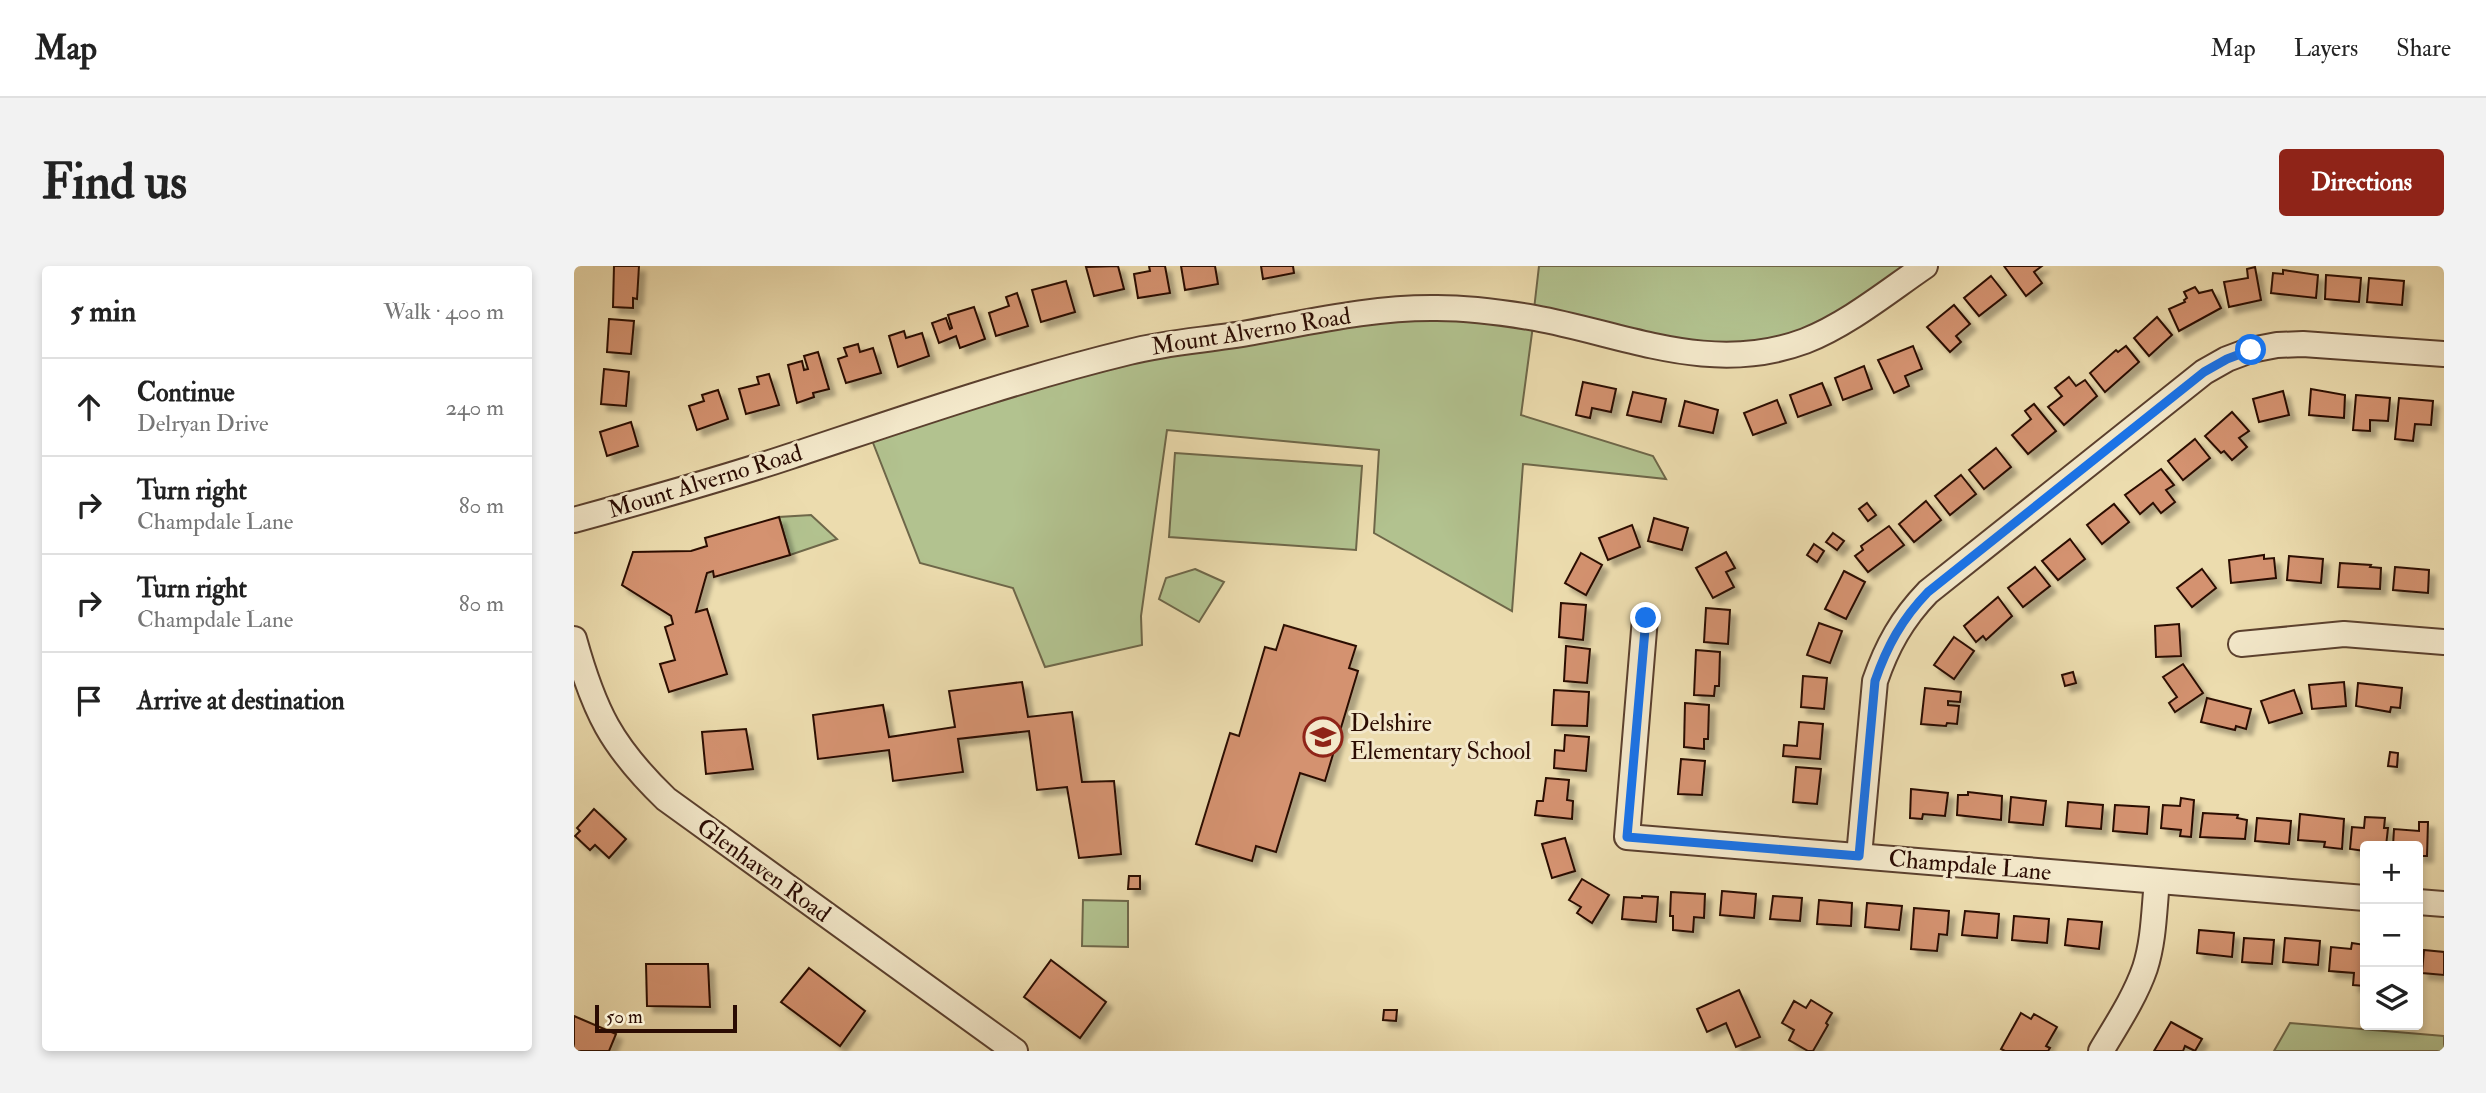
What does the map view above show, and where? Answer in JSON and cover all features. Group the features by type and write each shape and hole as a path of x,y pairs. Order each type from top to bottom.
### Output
{"street":[{"name":"Mount Alverno Road","path":"574,520 690,488 997,389 1133,351 1369,312 1437,308 1534,318 1678,352 1713,356 1748,355 1796,344 1840,324 1925,266"},
{"path":"1859,856 1875,681 1883,656 1895,633 1910,611 1928,592 2204,372 2227,359 2251,350 2303,344 2444,354"},
{"name":"Champdale Lane","path":"1646,618 1627,837 2360,898"},
{"path":"2241,644 2344,634 2444,642"},
{"name":"Glenhaven Road","path":"574,639 587,686 601,718 641,775 666,799 1015,1051"},
{"path":"2102,1051 2138,986 2146,965 2152,936 2157,881"},
{"path":"2423,902 2444,904"}],"green space":[{"path":"1539,266 1925,266 1840,324 1748,355 1534,318 1521,415 1653,456 1666,479 1523,464 1512,611 1374,533 1379,450 1167,430 1141,616 1142,645 1045,667 1013,588 920,563 868,430 1033,378 1369,312 1533,318"},
{"path":"1175,453 1362,466 1356,550 1169,537"},
{"path":"811,515 837,539 790,555 779,517"},
{"path":"1195,569 1224,582 1199,622 1159,599 1166,578"},
{"path":"1083,900 1128,901 1128,947 1082,946"},
{"path":"2290,1023 2444,1036 2444,1051 2274,1051"}],"building":[{"path":"614,266 639,266 637,299 633,298 633,308 613,307"},
{"path":"1118,266 1124,289 1094,296 1086,267"},
{"path":"1149,266 1165,266 1170,293 1138,298 1134,274 1150,271"},
{"path":"1181,266 1215,266 1218,284 1185,290"},
{"path":"1261,266 1293,266 1294,273 1263,279"},
{"path":"2004,266 2042,266 2034,272 2042,283 2026,296"},
{"path":"2255,267 2261,300 2229,307 2224,282 2248,278 2247,269"},
{"path":"2283,270 2318,275 2316,298 2271,293 2273,273 2283,274"},
{"path":"2326,275 2361,278 2359,302 2325,299"},
{"path":"1991,276 2006,295 1979,316 1964,298"},
{"path":"2369,278 2404,281 2402,305 2367,302"},
{"path":"1066,281 1075,312 1041,322 1032,290"},
{"path":"2195,287 2199,293 2212,290 2221,308 2179,331 2169,309 2185,302 2187,298 2184,292"},
{"path":"1017,293 1028,326 996,336 989,313 1009,306 1006,297"},
{"path":"1954,305 1970,324 1956,336 1961,342 1950,352 1927,327"},
{"path":"974,307 985,339 960,348 956,336 939,343 932,323 946,318 950,329 952,328 948,315"},
{"path":"2157,317 2172,335 2149,356 2134,338"},
{"path":"609,319 634,321 631,354 607,352"},
{"path":"904,331 906,338 922,333 929,356 898,367 889,336"},
{"path":"858,344 860,352 873,348 881,373 846,383 838,359 847,356 844,348"},
{"path":"1913,346 1922,369 1905,376 1909,386 1894,393 1878,360"},
{"path":"2126,346 2139,362 2105,392 2090,373 2116,350 2118,352"},
{"path":"818,352 829,389 813,393 814,397 797,403 788,365 802,361 804,370 808,369 804,356"},
{"path":"1864,366 1872,389 1843,400 1835,378"},
{"path":"604,369 629,372 626,406 601,404"},
{"path":"769,374 779,405 746,414 739,389 759,384 757,377"},
{"path":"2069,377 2076,386 2085,380 2097,396 2064,425 2048,407 2062,396 2055,388"},
{"path":"1583,382 1616,389 1611,412 1592,408 1590,418 1576,415"},
{"path":"1822,383 1831,405 1798,417 1790,395"},
{"path":"2311,389 2345,395 2344,418 2309,415"},
{"path":"718,390 728,419 697,430 689,406 704,401 702,395"},
{"path":"2283,391 2289,415 2259,422 2253,399"},
{"path":"1633,392 1666,399 1661,422 1627,415"},
{"path":"2356,395 2390,398 2388,421 2370,420 2370,431 2353,430"},
{"path":"2399,398 2433,401 2431,425 2415,424 2413,441 2395,439"},
{"path":"1777,400 1786,423 1753,435 1744,413"},
{"path":"1685,401 1718,410 1713,433 1679,426"},
{"path":"2034,404 2056,431 2028,454 2012,435 2031,419 2025,411"},
{"path":"2232,412 2249,431 2239,438 2247,447 2232,460 2205,436"},
{"path":"631,422 638,446 607,456 600,432"},
{"path":"2195,439 2210,458 2183,480 2168,461"},
{"path":"1996,448 2011,467 1984,489 1969,470"},
{"path":"2161,469 2174,485 2166,490 2175,502 2161,513 2153,503 2140,514 2125,495"},
{"path":"1961,475 1976,494 1950,515 1935,496"},
{"path":"1926,501 1941,520 1914,542 1899,524"},
{"path":"1867,503 1876,515 1868,521 1859,509"},
{"path":"2114,504 2129,522 2102,544 2087,525"},
{"path":"779,517 790,555 714,577 713,571 707,573 696,612 707,609 727,674 669,692 660,664 675,660 665,627 673,624 671,616 622,585 633,552 691,551 707,546 705,538"},
{"path":"1654,518 1688,528 1682,550 1648,541"},
{"path":"1632,525 1640,547 1608,560 1599,538"},
{"path":"1889,526 1904,545 1868,572 1855,556 1863,550 1861,546"},
{"path":"1833,533 1844,541 1837,550 1826,542"},
{"path":"2070,539 2085,559 2058,580 2042,561"},
{"path":"1814,544 1824,551 1817,562 1807,555"},
{"path":"1726,552 1735,568 1726,572 1734,587 1713,598 1696,568"},
{"path":"1581,553 1602,565 1586,595 1565,583"},
{"path":"2264,555 2264,559 2274,558 2276,578 2231,583 2229,560"},
{"path":"2289,556 2323,559 2321,583 2287,580"},
{"path":"2340,563 2381,568 2380,589 2338,587"},
{"path":"2035,567 2050,586 2023,607 2008,588"},
{"path":"2395,567 2429,570 2428,593 2393,590"},
{"path":"2202,569 2216,588 2192,607 2177,588"},
{"path":"1844,571 1865,582 1846,619 1825,609"},
{"path":"1998,597 2012,616 1986,640 1983,636 1976,642 1964,626"},
{"path":"1561,603 1586,605 1583,640 1559,637"},
{"path":"1706,608 1730,610 1728,644 1704,642"},
{"path":"1819,623 1842,631 1830,663 1807,655"},
{"path":"2179,624 2181,656 2156,657 2155,626"},
{"path":"1284,625 1356,646 1349,668 1358,671 1325,781 1300,773 1276,852 1256,846 1252,861 1196,844 1230,733 1239,736 1265,647 1276,650"},
{"path":"1954,637 1974,651 1954,679 1934,665"},
{"path":"1566,646 1590,649 1587,683 1564,681"},
{"path":"1696,650 1720,652 1719,686 1715,686 1714,696 1694,695"},
{"path":"2183,664 2203,693 2175,712 2169,703 2177,697 2163,677"},
{"path":"2073,672 2076,683 2065,686 2062,675"},
{"path":"1803,676 1827,678 1824,709 1801,707"},
{"path":"1022,682 1028,717 1072,712 1082,782 1114,781 1121,854 1079,858 1067,787 1037,790 1029,731 958,739 963,772 893,781 889,750 818,759 813,715 883,705 889,737 955,727 949,691"},
{"path":"2344,682 2346,706 2312,709 2309,685"},
{"path":"2358,683 2402,688 2400,708 2391,707 2390,712 2356,706"},
{"path":"1925,688 1961,692 1960,702 1948,701 1948,705 1959,706 1957,724 1921,724"},
{"path":"1554,690 1589,692 1587,726 1552,725"},
{"path":"2294,690 2302,713 2269,723 2261,701"},
{"path":"2207,698 2251,709 2246,729 2236,726 2235,730 2201,722"},
{"path":"1685,703 1709,705 1708,739 1704,739 1704,749 1684,747"},
{"path":"1799,722 1823,724 1820,759 1783,756 1784,745 1797,746"},
{"path":"746,729 753,769 706,774 702,732"},
{"path":"1565,735 1589,737 1586,771 1554,768 1555,750 1564,751"},
{"path":"2390,752 2398,753 2397,767 2388,766"},
{"path":"1681,759 1705,761 1702,795 1678,794"},
{"path":"1796,767 1821,769 1817,804 1793,802"},
{"path":"1546,778 1569,780 1567,800 1573,801 1572,819 1535,815 1537,801 1543,801"},
{"path":"1911,789 1948,793 1945,816 1923,814 1922,819 1910,818"},
{"path":"1968,792 2002,796 2001,820 1957,815 1958,795 1968,795"},
{"path":"2011,797 2046,801 2043,825 2009,822"},
{"path":"2181,798 2194,800 2191,837 2180,836 2181,830 2161,828 2163,805 2180,806"},
{"path":"2068,802 2103,805 2101,829 2066,826"},
{"path":"2115,805 2149,807 2147,834 2113,831"},
{"path":"594,809 626,839 609,858 595,845 590,850 575,836 580,831 577,828"},
{"path":"2203,813 2238,815 2237,818 2247,820 2245,839 2200,837"},
{"path":"2300,814 2344,819 2342,849 2324,847 2325,842 2298,840"},
{"path":"2365,817 2385,818 2384,828 2388,828 2387,841 2360,841 2360,850 2350,849 2352,827 2364,828"},
{"path":"2257,818 2291,821 2289,844 2255,841"},
{"path":"2419,822 2428,822 2427,856 2423,856 2423,841 2393,841 2394,829 2419,831"},
{"path":"1565,838 1575,871 1552,878 1542,844"},
{"path":"1129,876 1140,876 1140,889 1128,889"},
{"path":"1582,879 1609,895 1592,923 1577,913 1581,907 1569,900"},
{"path":"1722,891 1756,894 1754,918 1720,915"},
{"path":"1671,892 1705,894 1704,918 1694,917 1693,932 1673,930 1673,916 1670,916"},
{"path":"1773,896 1802,898 1800,921 1770,919"},
{"path":"1624,897 1658,897 1656,922 1622,919"},
{"path":"1819,900 1852,903 1851,926 1817,924"},
{"path":"1867,903 1902,906 1899,930 1865,927"},
{"path":"1914,908 1949,911 1947,935 1939,934 1937,951 1911,949"},
{"path":"1965,911 1999,914 1997,938 1962,935"},
{"path":"2014,916 2049,919 2047,943 2012,940"},
{"path":"2068,919 2102,922 2099,949 2065,945"},
{"path":"2199,930 2234,933 2232,957 2197,953"},
{"path":"2244,938 2274,940 2272,964 2242,962"},
{"path":"2285,938 2320,941 2318,965 2283,962"},
{"path":"2352,943 2360,944 2360,986 2353,985 2354,973 2329,971 2331,947 2351,949"},
{"path":"2424,950 2444,952 2444,975 2423,973"},
{"path":"1051,960 1106,1002 1080,1038 1024,997"},
{"path":"646,964 708,964 710,1007 647,1006"},
{"path":"809,968 865,1011 840,1046 781,1002"},
{"path":"1739,990 1760,1037 1736,1047 1726,1023 1707,1032 1697,1009"},
{"path":"1811,1000 1832,1013 1813,1051 1808,1051 1789,1040 1794,1030 1782,1023 1794,1001 1806,1008"},
{"path":"1384,1010 1397,1010 1396,1021 1383,1020"},
{"path":"2021,1013 2031,1019 2034,1014 2057,1027 2046,1046 2050,1048 2048,1051 2001,1049"},
{"path":"574,1016 616,1034 609,1051 574,1051"},
{"path":"2171,1022 2202,1039 2195,1051 2185,1046 2183,1051 2154,1051"}],"place":[{"name":"Delshire Elementary School","path":"1323,737"}],"route":[{"path":"1646,618 1627,837 1859,856 1875,681 1883,656 1910,611 1928,592 2204,372 2251,350"}]}
